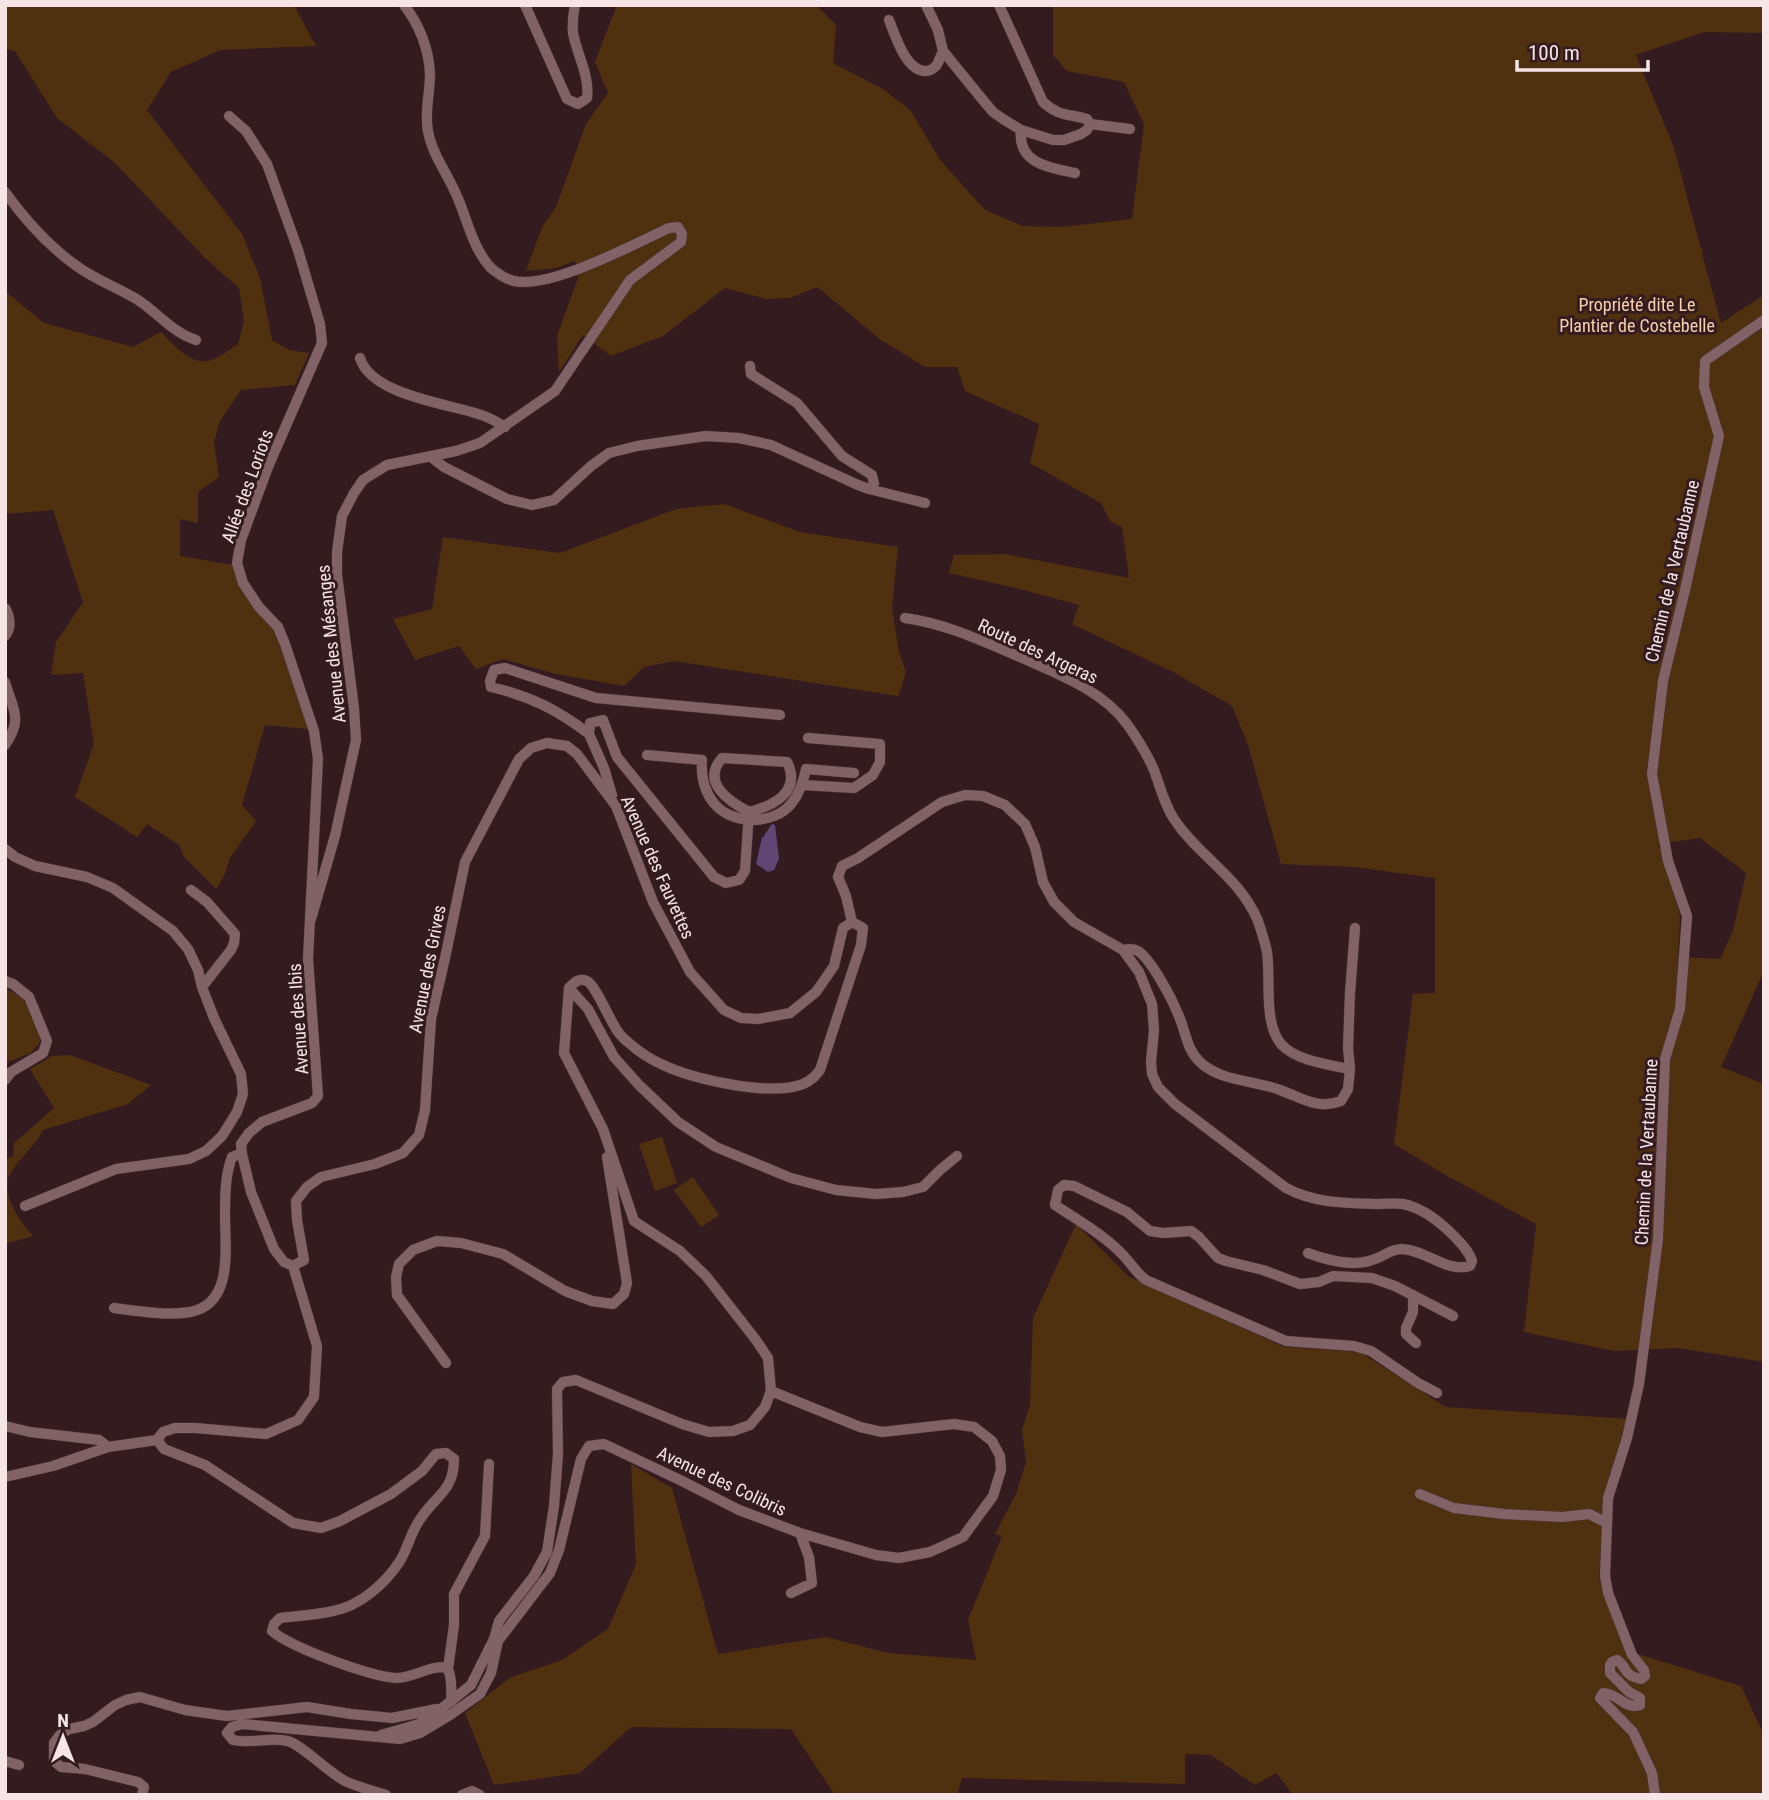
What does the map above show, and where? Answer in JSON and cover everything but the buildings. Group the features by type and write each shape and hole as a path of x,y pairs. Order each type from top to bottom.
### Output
{"street":[{"name":"Avenue des Mésanges","path":"311,919 335,836 356,740 337,575 342,516 354,493 363,480 387,465 456,451 480,443 555,391 630,280 681,242 682,233 678,227 669,228 565,275 526,282 501,276 479,251 457,194 431,145 427,122 430,71 421,30 404,5"},
{"path":"525,5 567,99 578,104 587,98 589,88 573,33 575,5"},
{"path":"926,5 938,30 943,51 993,112 1021,130 1053,140 1064,140 1081,134 1090,124"},
{"path":"999,5 1043,103 1060,114 1087,119 1090,124"},
{"path":"889,20 908,60 916,69 931,70 943,51"},
{"name":"Allée des Loriots","path":"229,116 246,131 267,164 298,250 320,324 322,343 268,467 241,540 237,563 243,583 259,607 278,627 314,731 318,759 311,919"},
{"path":"1090,124 1130,129"},
{"path":"1021,130 1020,138 1031,158 1040,164 1075,173"},
{"path":"5,192 27,221 61,254 81,269 139,300 180,333 196,340"},
{"name":"Chemin de la Vertaubanne","path":"1607,1523 1608,1498 1627,1438 1639,1384 1658,1239 1665,1059 1680,1009 1687,915 1668,861 1652,774 1662,681 1719,436 1704,387 1705,361 1764,320"},
{"path":"360,358 363,366 387,387 477,413 505,427"},
{"path":"750,366 751,374 797,403 842,456 872,475 874,484 869,489"},
{"path":"430,457 507,499 531,505 554,500 609,453 706,436 739,438 771,445 869,489 925,503"},
{"path":"5,608 10,621 5,648"},
{"name":"Route des Argeras","path":"905,618 931,622 973,637 1073,680 1100,697 1126,722 1153,768 1174,819 1246,897 1258,922 1266,950 1270,1020 1275,1035 1283,1047 1293,1053 1319,1063 1350,1069"},
{"path":"616,806 604,768 589,734 542,703 491,687 494,670 505,668 596,698 780,715"},
{"path":"5,682 14,705 15,724 5,745"},
{"path":"589,734 590,723 603,719 617,757 714,877 726,883 739,880 745,871 749,816"},
{"path":"803,785 854,788 873,775 880,762 880,744 808,738"},
{"name":"Avenue des Grives","path":"293,1266 303,1260 296,1201 307,1186 321,1177 375,1164 403,1153 419,1135 425,1110 431,1019 465,862 519,759 531,748 547,743 567,746 578,754 604,789"},
{"path":"647,755 702,760 703,781 709,797 716,805 730,814 768,818 791,805 803,785 806,769 854,773"},
{"path":"722,758 787,762 792,771 788,791 768,807 749,816 719,790 714,774 716,765 722,758"},
{"name":"Avenue des Fauvettes","path":"604,789 616,806 653,902 690,972 724,1010 741,1018 758,1019 790,1013 816,992 828,975 834,966 843,928 852,922"},
{"path":"386,1795 345,1781 289,1741 243,1742 233,1740 228,1733 232,1727 242,1724 374,1737 419,1724 445,1712 452,1700 471,1685 496,1640 499,1621 534,1576 547,1552 558,1454 557,1388 563,1382 576,1380 682,1424 709,1432 733,1431 750,1425 765,1407 771,1391 768,1358 706,1276 680,1251 634,1220 603,1129 564,1053 569,988 575,981 590,983 616,1031 660,1064 730,1085 784,1088 805,1083 820,1070 861,945 863,928 852,922 838,877 842,866 942,802 965,794 983,796 1005,805 1025,824 1035,847 1043,882 1054,902 1074,922 1123,950 1139,972 1152,1004 1152,1074 1158,1087 1175,1104 1286,1188 1301,1196 1326,1202 1402,1204 1418,1209 1438,1221 1459,1241 1471,1255 1472,1261 1470,1266 1454,1268 1419,1252 1403,1249 1391,1250 1374,1260 1360,1263 1308,1253"},
{"path":"5,849 35,866 87,877 113,888 173,931 188,949 198,970 218,1027 241,1074 243,1094 237,1112 222,1136 206,1151 189,1158 116,1169 25,1206"},
{"path":"191,890 207,902 235,934 231,950 202,987"},
{"name":"Avenue des Ibis","path":"242,1153 242,1144 249,1133 262,1122 312,1103 318,1096 308,959 311,919"},
{"path":"1123,950 1130,948 1140,952 1160,978 1179,1016 1191,1052 1201,1063 1215,1072 1276,1088 1315,1104 1329,1106 1341,1101 1348,1089 1354,928"},
{"path":"5,981 29,996 47,1041 43,1053 11,1072 5,1080"},
{"path":"569,988 589,1009 614,1057 639,1085 678,1122 716,1147 791,1178 836,1190 876,1194 923,1187 957,1156"},
{"path":"446,1363 397,1295 396,1277 399,1264 412,1250 437,1241 461,1243 503,1254 565,1291 592,1301 613,1304 624,1294 627,1283 603,1129"},
{"path":"5,1477 52,1466 108,1447 157,1440 163,1432 175,1429 267,1434 298,1420 314,1397 317,1346 293,1266 284,1262 274,1249 251,1192 242,1153 232,1157 229,1166 223,1282 212,1301 191,1312 114,1308"},
{"path":"1437,1393 1371,1351 1354,1346 1286,1341 1146,1280 1120,1251 1055,1205 1058,1190 1065,1185 1074,1186 1127,1212 1150,1231 1191,1231 1218,1258 1226,1261 1263,1270 1300,1284 1319,1282 1333,1276 1372,1278 1395,1286 1453,1315"},
{"path":"1333,1276 1339,1261"},
{"path":"1413,1295 1413,1312 1406,1334 1416,1343"},
{"name":"Avenue des Colibris","path":"445,1712 480,1694 491,1673 496,1640 550,1573 559,1550 581,1459 589,1446 604,1444 739,1510 800,1533 877,1555 899,1558 930,1552 963,1537 993,1496 1001,1470 1000,1455 992,1441 974,1427 954,1424 882,1432 860,1427 771,1391"},
{"path":"5,1426 41,1434 99,1440 108,1447"},
{"path":"157,1440 163,1450 205,1465 293,1524 321,1528 391,1494 422,1471 436,1454 446,1453 454,1459 449,1486 421,1516 401,1560 383,1582 363,1599 335,1611 280,1618 274,1624 272,1632 301,1648 374,1674 398,1678 418,1675 444,1666 449,1669"},
{"path":"452,1700 450,1691 453,1679 449,1669 454,1594 485,1536 489,1464"},
{"path":"1420,1494 1454,1508 1562,1517 1590,1514 1607,1523 1605,1576 1608,1592 1632,1655 1644,1670 1645,1676 1636,1678 1626,1672 1617,1660 1612,1662 1610,1673 1640,1699 1640,1705 1628,1706 1612,1693 1604,1693 1600,1698 1633,1732 1651,1773 1655,1795"},
{"path":"791,1593 812,1583 809,1557 800,1533"},
{"path":"142,1795 144,1787 138,1782 85,1769 61,1767 54,1761 54,1743 69,1729 93,1722 115,1705 140,1697 185,1710 227,1716 307,1707 392,1718 431,1709 445,1712"},
{"path":"5,1761 19,1765"},
{"path":"462,1795 472,1791 480,1795"}],"green space":[{"path":"5,5 294,5 316,46 220,50 171,72 147,110 242,234 260,278 272,340 289,350 309,353 295,385 241,390 220,421 214,442 219,477 198,492 198,523 180,519 180,556 233,565 259,603 278,639 309,729 265,725 242,805 256,821 230,858 216,889 184,857 179,845 147,824 137,837 75,797 94,744 83,673 51,675 56,642 83,602 53,510 5,514 5,291 44,323 133,347 161,332 188,356 195,360 208,361 238,344 244,321 239,288 206,259 115,163 57,118 15,51 5,49"},
{"name":"Propriété dite Le Plantier de Costebelle","path":"617,5 816,5 836,25 833,63 883,89 911,111 940,160 985,210 1023,226 1062,227 1132,219 1144,124 1124,82 1067,71 1053,55 1052,5 1764,5 1764,33 1704,32 1636,55 1674,148 1721,323 1764,295 1764,971 1721,1067 1764,1084 1764,1362 1679,1348 1614,1351 1524,1332 1536,1224 1394,1144 1413,994 1435,993 1435,878 1354,867 1281,864 1248,745 1232,706 1175,673 1072,624 1079,605 949,573 954,555 1005,554 1129,578 1122,527 1110,521 1101,503 1030,463 1039,424 965,391 957,367 925,367 881,340 817,287 790,298 767,299 725,288 663,336 611,356 583,335 559,372 557,336 578,278 575,261 556,268 526,271 542,227 556,207 586,124 608,93 595,62","holes":["1700,838 1746,873 1733,931 1720,959 1678,957 1680,917 1673,882 1658,844"]},
{"path":"724,504 800,532 898,547 892,608 899,652 906,673 898,696 674,661 644,667 624,686 556,674 503,659 476,669 459,646 415,660 393,619 432,609 443,537 560,553 676,509"},
{"path":"5,988 23,998 40,1034 40,1042 31,1053 5,1063"},
{"path":"70,1055 151,1085 128,1104 43,1130 14,1168 8,1182 9,1198 13,1207 33,1236 5,1244 5,1159 13,1157 14,1143 54,1108 30,1069 52,1056"},
{"path":"662,1137 677,1183 655,1191 639,1144"},
{"path":"693,1177 719,1215 701,1227 674,1190"},
{"path":"1076,1224 1128,1276 1284,1347 1360,1352 1446,1407 1629,1419 1605,1498 1599,1578 1625,1650 1741,1686 1764,1735 1764,1795 1293,1795 1276,1773 1255,1785 1211,1755 1185,1754 1185,1784 962,1778 957,1795 835,1795 791,1729 631,1727 580,1773 494,1785 465,1713 511,1677 562,1660 608,1629 636,1564 631,1464 672,1488 718,1654 826,1637 888,1653 976,1660 968,1620 1002,1536 995,1534 1016,1494 1026,1462 1022,1430 1030,1404 1033,1318"}],"shaded area":[{"path":"772,824 775,825 779,859 774,870 768,872 756,864 762,837"}]}
